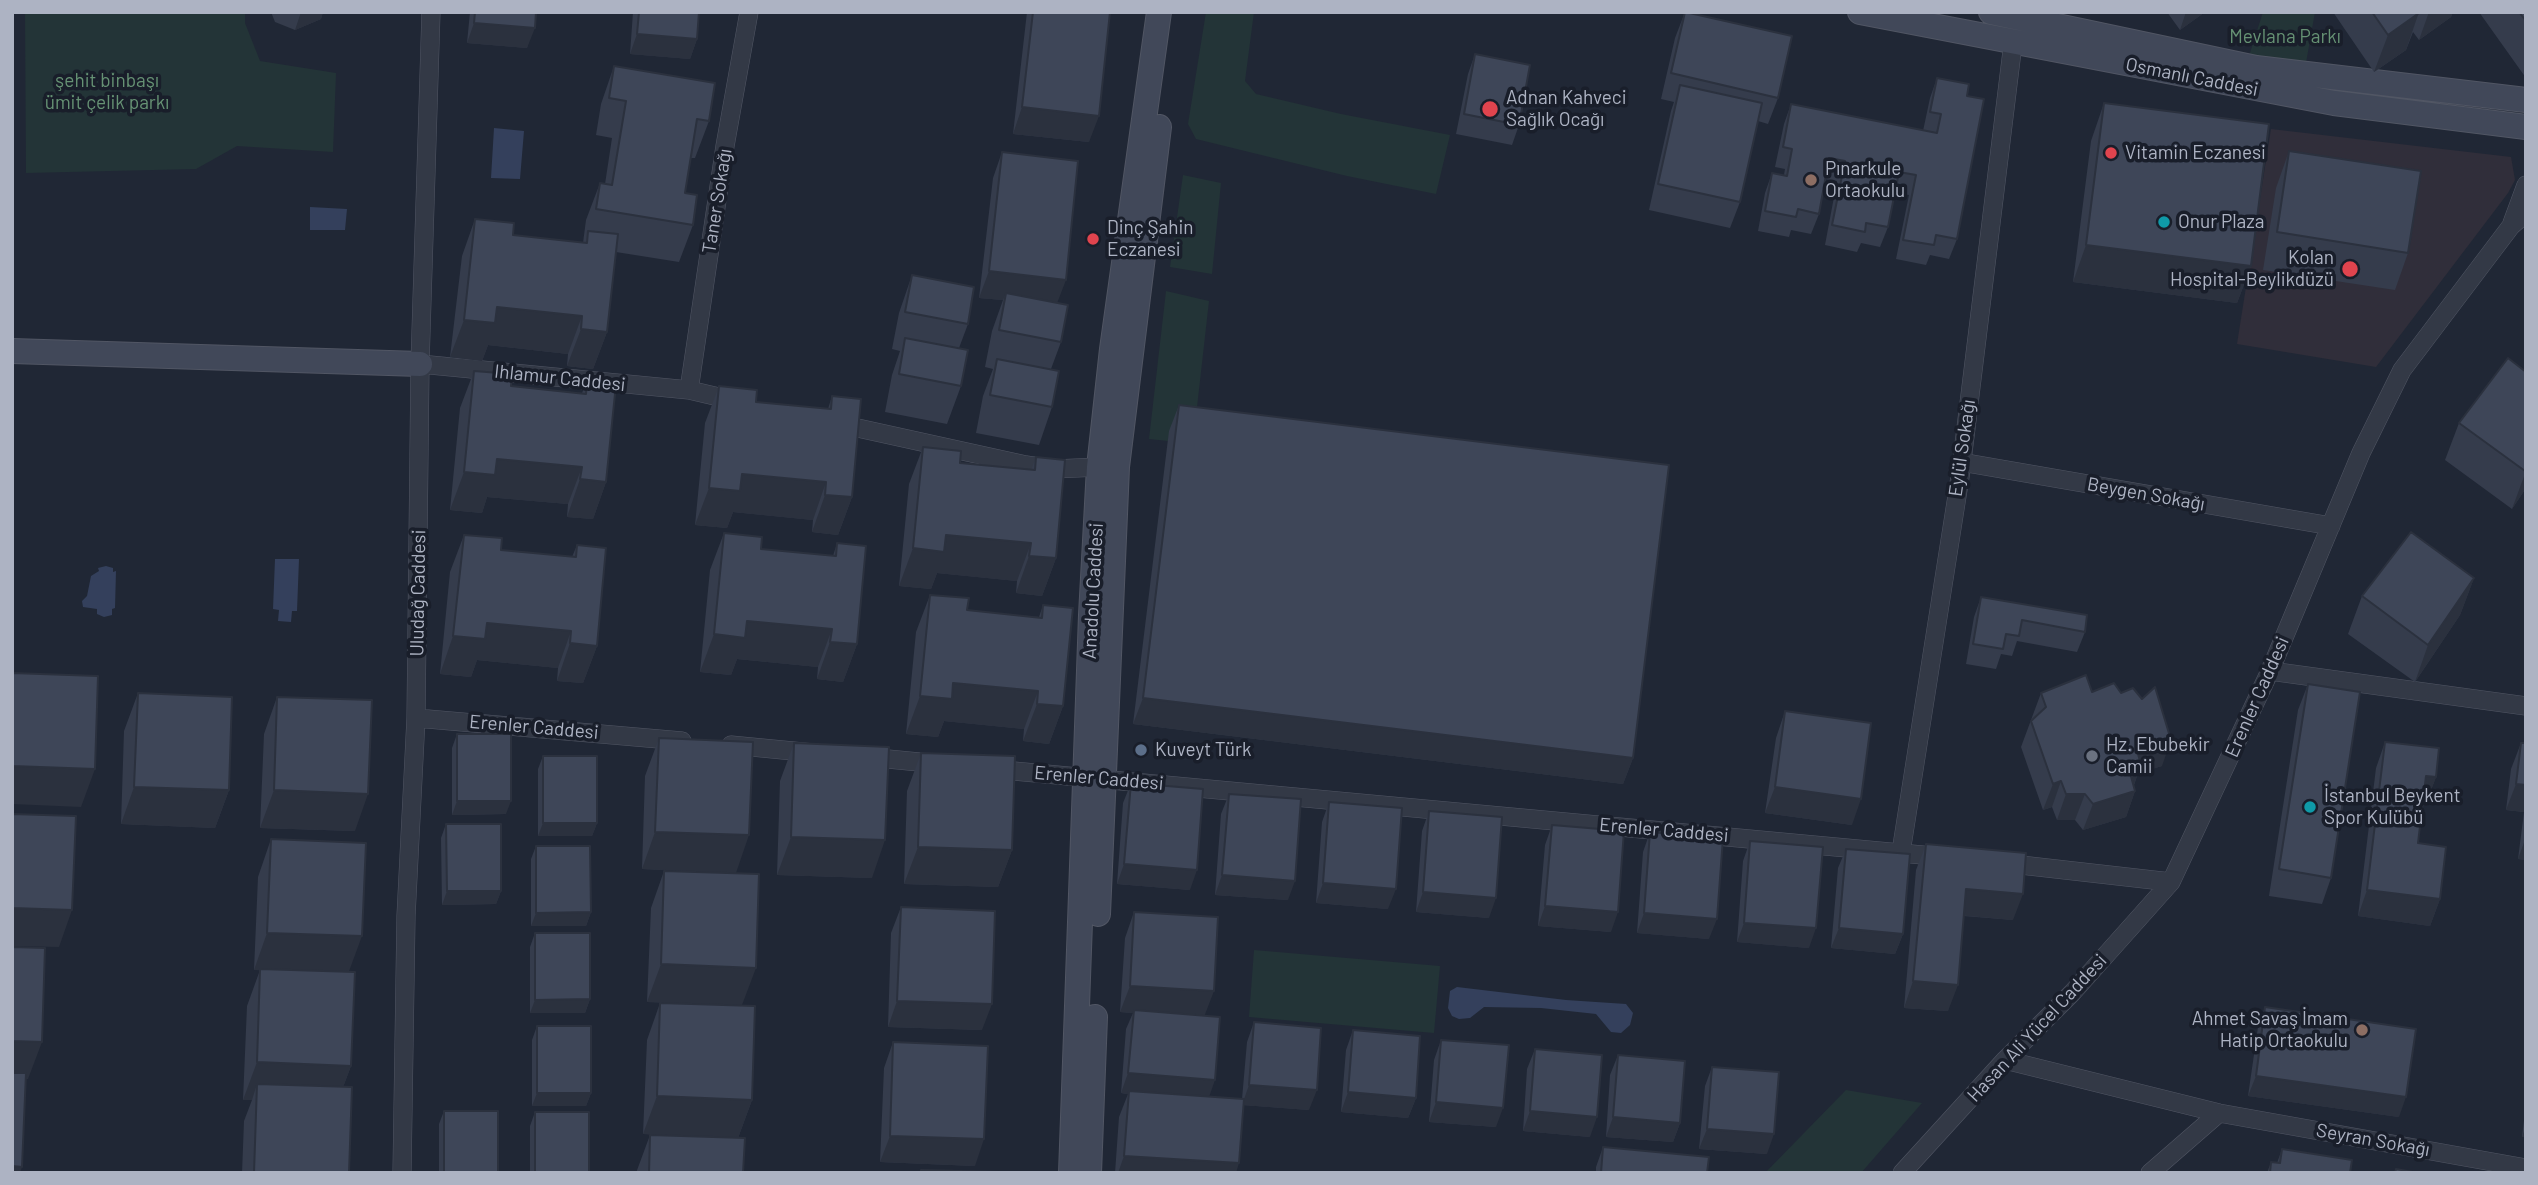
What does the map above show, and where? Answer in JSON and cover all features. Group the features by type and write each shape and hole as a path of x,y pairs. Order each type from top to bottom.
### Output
{"main road":[{"name":"Anadolu Caddesi","path":"1149,144 1159,12"},
{"name":"Anadolu Caddesi","path":"1071,1173 1095,778 1112,349 1175,12"},
{"name":"Osmanlı Caddesi","path":"1860,12 2334,103 2526,127"},
{"name":"Osmanlı Caddesi","path":"1991,12 2256,68 2526,100"},
{"name":"Ihlamur Caddesi","path":"12,351 420,364"},
{"name":"Anadolu Caddesi","path":"1089,1173 1095,778"}],"street":[{"name":"Uludağ Caddesi","path":"402,1173 406,916 416,718 420,364 431,12"},
{"name":"Taner Sokağı","path":"689,390 725,146 749,12"},
{"name":"Eylül Sokağı","path":"1901,852 1961,462 2013,43"},
{"path":"2511,226 2526,185"},
{"path":"2511,226 2526,213"},
{"name":"Erenler Caddesi","path":"2171,882 2270,671 2361,453 2402,370 2511,226"},
{"name":"Ihlamur Caddesi","path":"420,364 689,390 756,405"},
{"path":"823,420 1026,465 1054,469 1108,467"},
{"name":"Beygen Sokağı","path":"1961,462 2331,526"},
{"path":"2270,671 2526,706"},
{"name":"Erenler Caddesi","path":"416,718 1955,858"},
{"path":"1982,861 2171,882"},
{"name":"Hasan Ali Yücel Caddesi","path":"1902,1173 2004,1060 2072,993 2171,882"},
{"name":"Seyran Sokağı","path":"2004,1060 2219,1113 2526,1168"},
{"path":"2150,1173 2219,1113"}],"shaded area":[{"name":"Kolan Hospital-Beylikdüzü","path":"2271,129 2511,157 2515,180 2508,193 2376,367 2237,344"}],"green space":[{"name":"şehit binbaşı ümit çelik parkı","path":"25,12 245,12 245,23 260,61 336,73 333,152 237,146 196,169 26,173"},
{"path":"1206,12 1254,12 1245,81 1256,94 1450,135 1436,194 1347,176 1196,139 1188,124"},
{"name":"Mevlana Parkı","path":"2263,12 2315,12 2306,63 2249,56"},
{"path":"1183,175 1221,183 1212,274 1170,267"},
{"path":"1166,291 1209,301 1194,434 1170,431 1168,441 1149,439"},
{"path":"1254,950 1440,966 1434,1033 1249,1017"},
{"path":"1846,1090 1922,1103 1861,1173 1765,1173"}],"water":[{"path":"494,128 524,131 520,179 491,178"},
{"path":"310,207 347,209 345,230 310,230"},
{"path":"275,559 299,559 297,611 292,611 291,622 278,621 279,610 273,609"},
{"path":"98,568 113,568 113,572 116,571 115,608 112,609 112,615 104,617 97,614 97,609 83,607 82,601 87,596 91,576 99,571"},
{"path":"1457,987 1626,1004 1633,1013 1630,1025 1621,1033 1611,1032 1596,1014 1541,1008 1484,1007 1470,1018 1459,1019 1452,1016 1448,1008 1450,991"}],"building":[{"path":"475,12 536,12 535,28 474,23"},
{"path":"639,12 699,12 697,39 637,34"},
{"path":"1033,12 1110,12 1099,116 1022,107"},
{"path":"1685,12 1792,36 1778,98 1671,73"},
{"path":"2372,12 2419,12 2419,13 2388,35"},
{"path":"2519,12 2526,12 2526,21"},
{"name":"Adnan Kahveci Sağlık Ocağı","path":"1475,54 1530,65 1519,125 1464,114"},
{"path":"614,66 715,83 709,121 697,119 685,193 697,195 693,225 596,209 600,183 612,185 626,101 609,98"},
{"path":"1937,78 1969,84 1967,96 1984,99 1957,239 1936,235 1934,245 1903,240 1916,175 1899,172 1888,227 1866,223 1865,232 1832,225 1845,161 1829,158 1819,214 1798,209 1796,217 1765,211 1772,173 1787,176 1792,149 1783,147 1791,104 1937,133 1941,114 1930,112"},
{"path":"1680,85 1762,103 1740,202 1658,184"},
{"name":"Onur Plaza","path":"2104,103 2269,124 2251,266 2086,245"},
{"path":"2289,151 2421,171 2408,253 2277,232"},
{"path":"1002,152 1078,161 1066,280 989,271"},
{"path":"475,219 514,223 513,235 587,243 588,231 618,234 607,332 581,329 582,316 497,307 495,323 464,320"},
{"path":"912,275 974,287 968,324 905,312"},
{"path":"1006,293 1068,305 1061,342 999,330"},
{"path":"905,338 968,350 961,386 899,374"},
{"path":"2508,358 2526,372 2525,471 2459,423"},
{"path":"997,359 1059,371 1052,407 990,395"},
{"path":"474,371 512,374 511,386 586,394 587,381 616,384 606,482 580,479 582,467 497,459 495,475 464,472"},
{"path":"719,386 757,390 756,402 831,409 832,396 861,399 852,497 825,495 826,482 742,474 740,491 709,488"},
{"path":"1179,405 1669,465 1633,758 1143,698"},
{"path":"923,447 961,451 960,463 1035,470 1036,457 1065,460 1056,558 1029,556 1031,543 946,535 944,552 913,548"},
{"path":"2411,532 2474,578 2428,645 2362,596"},
{"path":"724,533 762,537 761,549 836,556 837,543 866,546 857,644 830,642 832,629 747,621 745,638 714,634"},
{"path":"464,535 502,538 501,550 576,557 577,545 606,548 597,646 570,643 571,631 487,623 485,639 453,636"},
{"path":"930,595 969,598 967,610 1042,618 1043,605 1073,608 1063,706 1037,704 1038,691 953,683 952,699 920,696"},
{"path":"1981,597 2087,615 2085,632 2022,620 2019,636 2006,634 2003,649 1973,644"},
{"path":"12,673 98,676 95,769 12,766"},
{"name":"Hz. Ebubekir Camii","path":"2086,675 2092,692 2114,683 2121,693 2133,688 2142,699 2155,687 2171,740 2137,750 2141,765 2129,769 2135,791 2093,804 2085,794 2066,794 2061,781 2053,784 2031,721 2046,707 2041,693"},
{"name":"İstanbul Beykent Spor Kulübü","path":"2308,684 2360,692 2331,878 2279,869"},
{"path":"138,693 232,697 229,790 134,787"},
{"path":"277,697 372,700 368,794 274,790"},
{"path":"1785,711 1871,723 1861,799 1775,787"},
{"path":"457,734 511,734 511,801 457,801"},
{"path":"659,738 753,742 749,835 655,832"},
{"path":"2385,742 2439,748 2436,777 2426,776 2418,843 2446,847 2440,899 2367,890"},
{"path":"794,743 889,747 885,840 791,837"},
{"path":"2521,743 2526,743 2526,785 2516,784"},
{"path":"921,753 1015,756 1012,850 918,847"},
{"path":"543,756 597,756 597,823 543,823"},
{"path":"1131,783 1203,789 1197,870 1124,864"},
{"path":"1229,794 1301,799 1295,881 1222,875"},
{"path":"1329,802 1402,808 1396,889 1323,883"},
{"path":"1429,811 1502,817 1496,898 1423,892"},
{"path":"12,814 76,816 72,910 12,908"},
{"path":"446,824 501,824 501,891 447,891"},
{"path":"1552,825 1624,831 1618,912 1545,906"},
{"path":"1650,832 1723,838 1717,919 1644,913"},
{"path":"271,839 366,843 362,936 267,933"},
{"path":"1750,841 1823,847 1816,928 1744,923"},
{"path":"1926,844 2026,853 2023,894 1966,889 1958,985 1913,981"},
{"path":"536,846 590,846 591,912 536,913"},
{"path":"1846,849 1910,854 1903,934 1839,928"},
{"path":"664,871 759,874 756,968 661,964"},
{"path":"901,907 995,911 992,1004 897,1001"},
{"path":"1134,912 1218,917 1214,991 1130,986"},
{"path":"535,933 590,933 590,999 535,1000"},
{"path":"12,947 45,948 42,1042 12,1041"},
{"path":"260,969 355,972 351,1066 257,1062"},
{"path":"660,1003 755,1006 752,1100 657,1096"},
{"path":"2265,1007 2416,1029 2406,1097 2256,1076"},
{"path":"1134,1010 1220,1017 1215,1080 1128,1073"},
{"path":"1254,1022 1321,1028 1317,1090 1249,1085"},
{"path":"537,1026 591,1026 591,1093 537,1093"},
{"path":"1353,1030 1420,1036 1416,1098 1348,1092"},
{"path":"1441,1040 1509,1045 1503,1108 1436,1102"},
{"path":"893,1042 988,1046 984,1139 890,1136"},
{"path":"1535,1049 1602,1055 1597,1117 1530,1111"},
{"path":"1618,1055 1685,1061 1680,1123 1613,1117"},
{"path":"1712,1067 1779,1072 1774,1134 1707,1129"},
{"path":"12,1073 26,1073 22,1167 12,1166"},
{"path":"257,1084 352,1087 349,1173 254,1173"},
{"path":"1129,1091 1244,1099 1239,1163 1124,1156"},
{"path":"444,1111 498,1111 498,1173 444,1173"},
{"path":"535,1112 589,1112 589,1173 535,1173"},
{"path":"650,1135 745,1138 743,1173 649,1173"},
{"path":"1603,1147 1709,1157 1707,1173 1601,1173"},
{"path":"2282,1149 2352,1160 2350,1173 2270,1173 2271,1162 2280,1163"},
{"path":"2396,1169 2418,1173 2395,1173"},
{"path":"921,1170 1000,1172 1000,1173 921,1173"}],"place":[{"name":"Adnan Kahveci Sağlık Ocağı","path":"1490,109"},
{"name":"Vitamin Eczanesi","path":"2111,153"},
{"name":"Pınarkule Ortaokulu","path":"1811,180"},
{"name":"Onur Plaza","path":"2164,222"},
{"name":"Dinç Şahin Eczanesi","path":"1093,239"},
{"name":"Kolan Hospital-Beylikdüzü","path":"2350,269"},
{"name":"Kuveyt Türk","path":"1141,750"},
{"name":"Hz. Ebubekir Camii","path":"2092,756"},
{"name":"İstanbul Beykent Spor Kulübü","path":"2310,807"},
{"name":"Ahmet Savaş İmam Hatip Ortaokulu","path":"2362,1030"}]}
